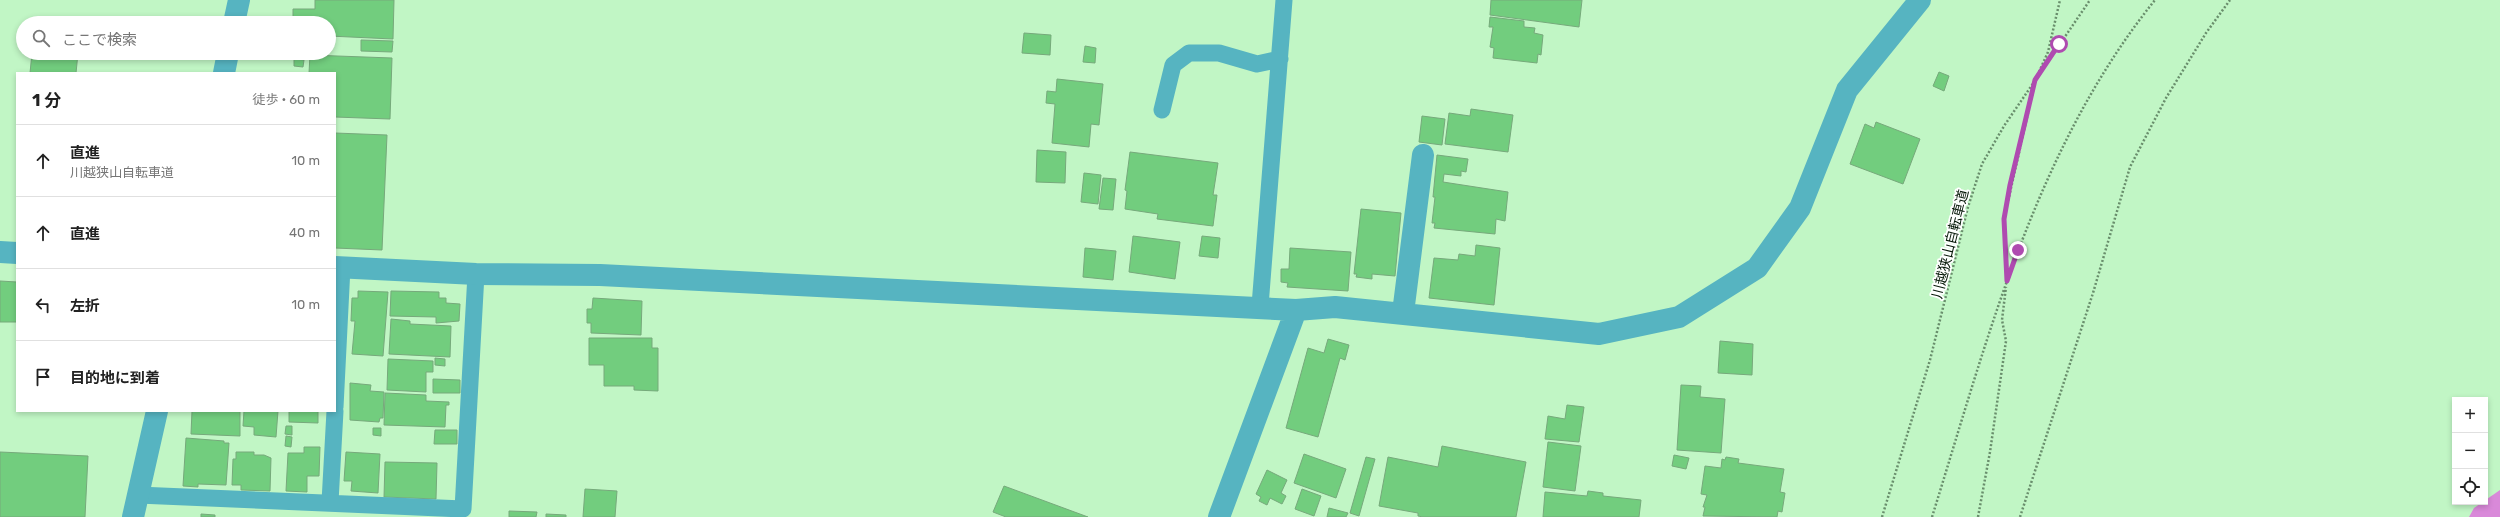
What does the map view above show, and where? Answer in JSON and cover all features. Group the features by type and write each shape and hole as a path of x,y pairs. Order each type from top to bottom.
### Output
{"street":[{"path":"236,16 239,0"},
{"path":"339,267 476,274 600,275 1260,306 1296,310 1335,307 1403,313 1474,323 1599,334 1679,317 1757,268 1800,208 1847,90 1920,0"},
{"path":"224,72 227,60"},
{"path":"1403,313 1423,154"},
{"path":"0,252 16,253"},
{"path":"1219,517 1296,310"},
{"path":"133,517 157,412"}],"lane":[{"path":"1260,306 1284,0"},
{"path":"1162,110 1173,65 1189,53 1220,53 1257,64 1280,59"},
{"path":"336,372 339,267"},
{"path":"138,495 330,502 463,509 476,274"},
{"path":"330,502 335,412"}],"path":[{"path":"1978,517 1990,452 2006,341 2002,320 2007,281 2004,219 2035,80 2048,52 2060,0"},
{"name":"川越狭山自転車道","path":"1882,517 1932,353 1968,207 1982,164 2004,126 2090,0"},
{"path":"1932,517 2007,281 2037,203 2071,129 2115,57 2155,0"},
{"path":"2020,517 2093,293 2130,167 2166,98 2206,33 2230,0"}],"shaded area":[{"path":"2500,490 2500,517 2469,517 2474,508 2478,505 2488,505 2488,498"}],"building":[{"path":"315,0 394,0 393,39 336,36 336,16 293,16 293,9 315,9"},
{"path":"1491,0 1582,0 1579,27 1490,15"},
{"path":"1490,17 1524,21 1524,27 1535,28 1534,33 1543,35 1541,55 1538,54 1537,63 1493,58 1494,48 1490,47 1493,27 1489,27"},
{"path":"1024,33 1051,35 1050,55 1022,53"},
{"path":"361,40 393,41 392,52 361,51"},
{"path":"1085,46 1096,48 1095,63 1083,62"},
{"path":"336,56 392,58 390,119 336,117 336,72 309,72 310,60 336,60"},
{"path":"31,60 77,60 76,72 30,72"},
{"path":"294,60 304,60 303,67 294,66"},
{"path":"1939,72 1949,76 1944,91 1933,86"},
{"path":"1057,79 1103,84 1099,125 1091,124 1089,147 1052,143 1055,104 1046,103 1047,91 1056,92"},
{"path":"1471,109 1513,115 1508,152 1445,144 1449,113 1470,116"},
{"path":"1422,116 1445,119 1442,145 1419,142"},
{"path":"1876,122 1920,139 1903,184 1850,164 1865,124 1874,128"},
{"path":"336,133 387,135 382,250 336,248"},
{"path":"1037,150 1066,152 1065,183 1036,182"},
{"path":"1130,152 1218,163 1213,195 1217,195 1213,226 1157,219 1158,214 1125,209 1127,191 1125,190"},
{"path":"1437,155 1468,159 1466,172 1461,171 1461,176 1444,174 1443,182 1508,192 1505,221 1496,219 1495,234 1434,228 1435,223 1432,223 1435,197 1433,197"},
{"path":"1084,173 1101,175 1098,204 1081,202"},
{"path":"1103,178 1116,179 1113,210 1099,209"},
{"path":"1361,209 1401,213 1395,276 1372,274 1372,279 1356,277 1357,274 1354,274"},
{"path":"1133,236 1180,242 1175,279 1129,272"},
{"path":"1202,236 1220,238 1218,258 1199,256"},
{"path":"1476,245 1500,248 1494,305 1429,298 1434,258 1458,260 1459,254 1475,256"},
{"path":"1085,248 1116,251 1113,280 1083,277"},
{"path":"1290,248 1351,252 1348,291 1287,287 1288,283 1281,282 1281,269 1289,269"},
{"path":"0,281 16,282 16,322 0,322"},
{"path":"358,291 388,292 383,356 352,354 355,321 351,321 352,298 358,298"},
{"path":"391,291 439,292 439,298 446,298 446,303 460,304 459,321 436,323 436,317 390,316"},
{"path":"593,298 642,301 641,335 591,333 591,323 587,323 587,309 592,309"},
{"path":"391,319 410,321 410,324 451,326 450,357 389,354"},
{"path":"589,338 652,338 652,348 658,348 658,391 634,390 634,386 604,386 604,365 589,365"},
{"path":"1328,339 1349,345 1345,360 1340,358 1318,437 1286,428 1308,348 1324,353"},
{"path":"1720,341 1753,344 1752,375 1718,373"},
{"path":"435,358 445,359 445,366 435,365"},
{"path":"388,359 433,361 433,372 426,372 426,392 387,390"},
{"path":"433,379 460,380 460,393 433,393"},
{"path":"350,383 371,385 370,391 384,392 383,418 380,418 379,422 350,420"},
{"path":"1681,385 1701,386 1700,397 1725,399 1721,453 1677,450"},
{"path":"385,393 426,395 426,401 449,402 449,405 446,405 445,427 384,425"},
{"path":"1567,405 1584,407 1579,442 1545,439 1548,416 1565,419"},
{"path":"192,412 240,412 240,436 191,434"},
{"path":"244,412 278,412 276,437 254,435 254,427 243,426"},
{"path":"289,412 318,412 318,423 289,422"},
{"path":"286,426 292,426 292,435 285,434"},
{"path":"373,428 381,428 381,436 373,435"},
{"path":"435,430 457,430 457,444 434,444"},
{"path":"286,436 292,437 291,447 285,446"},
{"path":"186,438 224,441 224,443 229,443 226,485 198,484 198,487 183,486"},
{"path":"1548,442 1581,446 1575,491 1543,487"},
{"path":"1442,446 1526,462 1516,517 1423,517 1418,516 1418,513 1379,506 1388,457 1438,467"},
{"path":"304,447 320,447 319,476 307,476 307,492 286,491 288,453 304,453"},
{"path":"0,452 88,456 85,517 0,517"},
{"path":"236,452 254,452 254,455 264,455 271,458 270,491 241,490 241,485 232,485 233,459 236,459"},
{"path":"346,452 380,454 378,493 351,491 352,481 344,481"},
{"path":"1304,454 1346,469 1336,498 1294,483"},
{"path":"1674,455 1689,458 1686,469 1672,466"},
{"path":"1366,457 1375,459 1359,516 1350,513"},
{"path":"1726,457 1739,459 1738,463 1784,469 1780,492 1785,493 1782,512 1778,511 1777,517 1703,516 1705,507 1703,507 1707,495 1701,494 1705,466 1721,468 1722,459 1725,460"},
{"path":"385,462 437,463 436,499 384,497"},
{"path":"1267,470 1287,480 1281,493 1286,496 1282,504 1270,498 1267,505 1259,501 1261,497 1256,494"},
{"path":"1004,486 1088,517 1006,517 993,512"},
{"path":"585,489 617,491 615,517 583,517"},
{"path":"1302,489 1321,496 1314,516 1295,509"},
{"path":"1588,491 1603,493 1603,496 1641,500 1639,517 1543,517 1545,492 1587,496"},
{"path":"1329,508 1348,513 1346,517 1327,517"},
{"path":"509,511 537,512 536,517 509,517"},
{"path":"201,514 215,515 215,517 201,517"},
{"path":"546,514 566,515 566,517 546,517"}],"route":[{"path":"2018,250 2007,281 2004,219 2010,185 2035,80 2059,44"}]}
